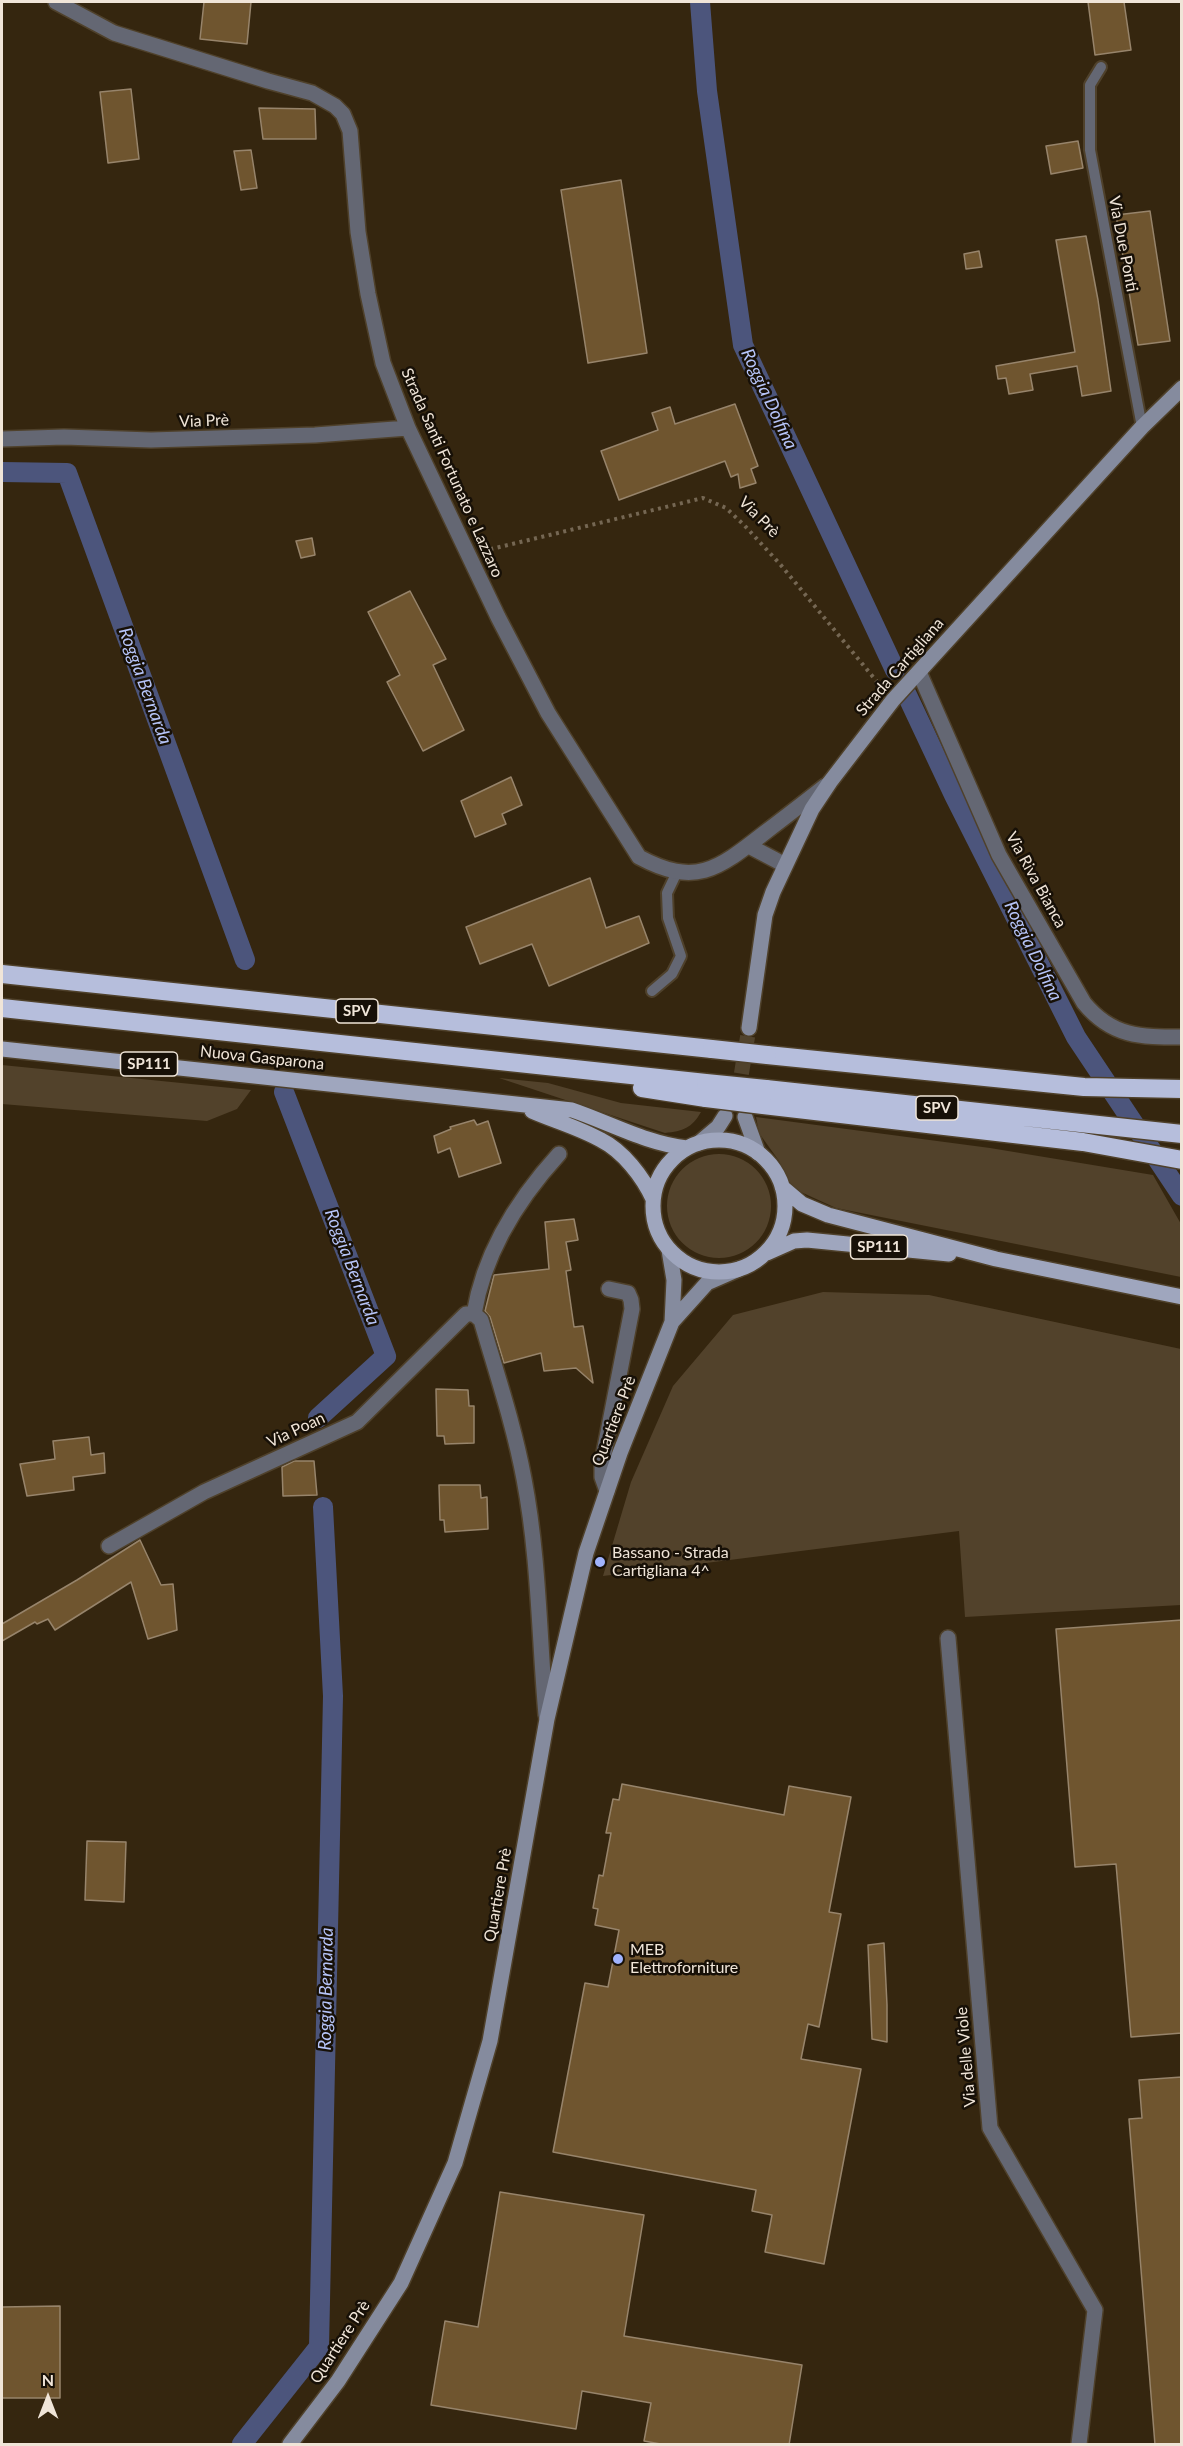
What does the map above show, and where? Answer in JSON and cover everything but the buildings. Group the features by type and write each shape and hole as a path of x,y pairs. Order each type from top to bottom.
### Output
{"highway":[{"name":"SPV","path":"2,974 1084,1087 1182,1089"},
{"name":"SPV","path":"2,1008 526,1064 706,1090 766,1089 1181,1134"},
{"path":"706,1090 1124,1149 1182,1160"}],"main road":[{"name":"Nuova Gasparona","path":"2,1049 572,1110 654,1143 693,1145 720,1140 740,1143 769,1162 782,1187 785,1211 778,1235 764,1254 739,1269 720,1272 701,1269 684,1262 669,1250 659,1235 654,1217 653,1199 658,1179 670,1161 693,1145"},
{"name":"Nuova Gasparona","path":"518,1106 603,1140 634,1168 645,1182 653,1199"},
{"name":"SP111","path":"782,1187 802,1204 828,1215 996,1259 1182,1297"},
{"name":"SP111","path":"764,1254 794,1241 807,1240 996,1259"}],"street":[{"name":"Strada Santi Fortunato e Lazzaro","path":"56,2 114,33 312,93 335,106 343,114 350,131 358,232 368,294 383,363 408,428 548,713 617,826 639,857 658,868 677,872 694,873 711,870 733,858 830,782"},
{"name":"Strada Cartigliana","path":"749,1028 765,915 785,865 812,809 830,782 893,700 1142,427 1182,388"},
{"name":"Via Prè","path":"2,439 64,437 151,440 315,435 408,428"},
{"name":"Via Riva Bianca","path":"919,672 999,855 1084,1003 1095,1017 1109,1027 1141,1036 1182,1037"},
{"path":"749,846 785,865"},
{"path":"693,1145 718,1127 725,1116"},
{"path":"745,1117 758,1153"},
{"path":"547,1719 540,1648 538,1570 524,1477 481,1320 474,1314 479,1284 497,1241 544,1171 560,1154"},
{"name":"Quartiere Prè","path":"669,1250 674,1280 672,1322"},
{"name":"Quartiere Prè","path":"290,2445 338,2380 400,2283 455,2163 490,2041 547,1719 586,1553 620,1453 672,1322 707,1283 739,1269"},
{"path":"607,1491 602,1477 602,1463 632,1308 628,1293 609,1289"},
{"name":"Via Poan","path":"110,1546 204,1492 357,1422 466,1314 474,1314"},
{"name":"Via delle Viole","path":"948,1638 990,2128 1095,2310 1079,2445"}],"lane":[{"name":"Via Due Ponti","path":"1101,67 1090,85 1090,150 1142,427"},
{"path":"652,991 672,974 681,956 669,918 667,893 677,872"}],"path":[{"name":"Via Prè","path":"468,554 703,498 726,508 744,525 780,564 893,700"}],"shaded area":[{"path":"2,1065 251,1090 237,1109 207,1121 2,1104"},
{"path":"499,1078 548,1083 621,1103 701,1112 686,1128 665,1133"},
{"path":"756,1117 990,1148 1153,1175 1181,1224 1181,1277 836,1208 792,1188 779,1161 759,1133"},
{"path":"719,1154 739,1158 756,1169 767,1186 771,1206 767,1226 756,1243 739,1254 719,1258 699,1254 682,1243 671,1226 667,1206 671,1186 682,1169 699,1158"},
{"path":"823,1292 929,1295 1181,1349 1181,1605 965,1617 959,1531 603,1576 631,1482 673,1386 733,1315"}],"waterway":[{"name":"Roggia Dolfina","path":"700,2 707,91 743,345 895,670"},
{"name":"Roggia Bernarda","path":"2,472 67,473 245,960"},
{"name":"Roggia Dolfina","path":"906,693 954,795 1076,1037 1182,1196"},
{"name":"Roggia Bernarda","path":"284,1092 386,1356 318,1418"},
{"name":"Roggia Bernarda","path":"242,2444 319,2347 333,1696 323,1507"}],"tunnel":[{"path":"733,1095 741,1076 749,1028"}],"place":[{"name":"Bassano - Strada Cartigliana 4^","path":"600,1562"},
{"name":"MEB Elettroforniture","path":"618,1959"}]}
